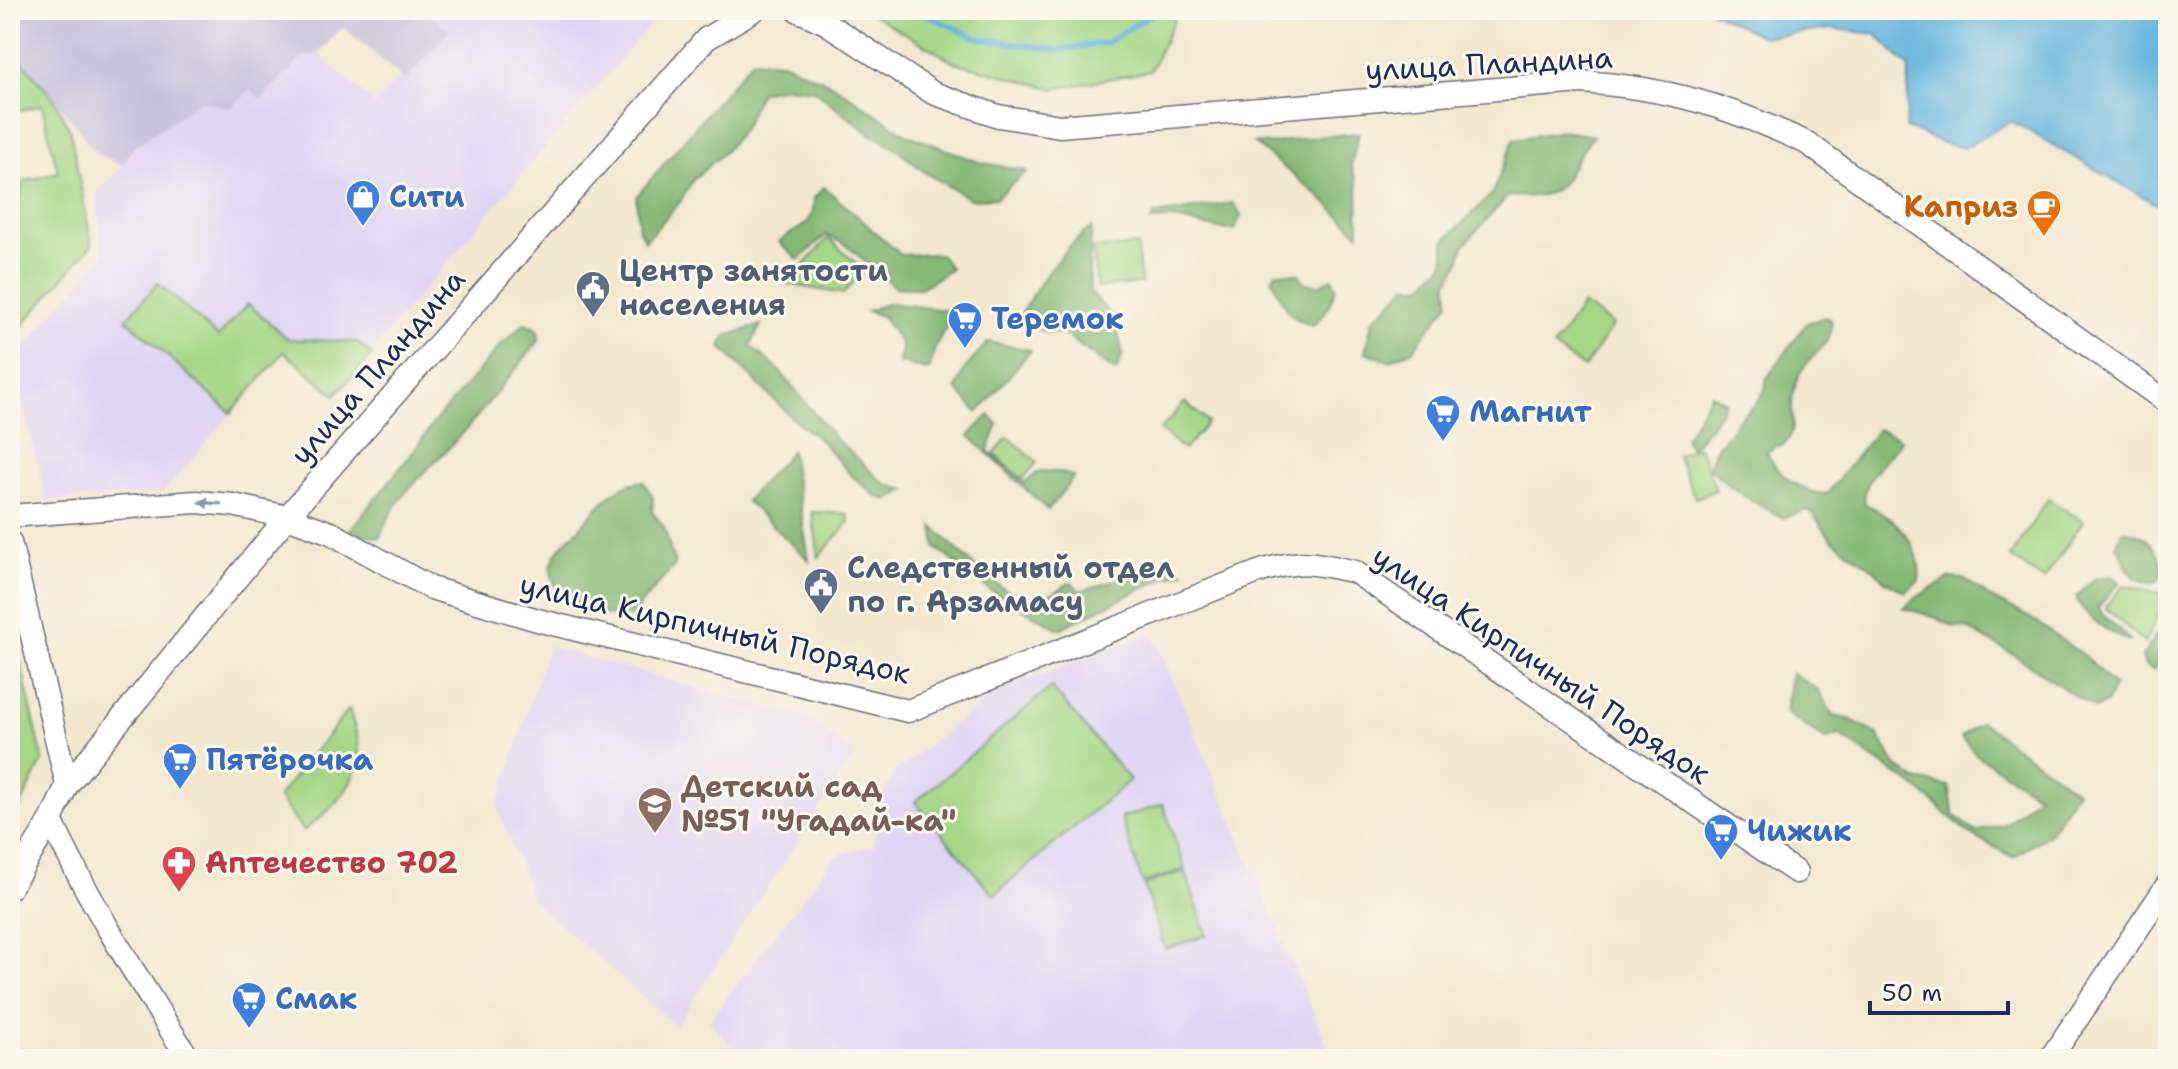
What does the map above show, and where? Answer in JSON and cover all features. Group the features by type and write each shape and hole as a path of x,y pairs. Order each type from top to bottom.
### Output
{"street":[{"name":"улица Пландина","path":"10,888 51,820 67,785 287,517 706,39 754,10"},
{"name":"улица Пландина","path":"797,10 826,23 933,93 998,116 1060,126 1581,82 1634,86 1677,94 1749,116 1807,143 2168,403"},
{"name":"улица Кирпичный Порядок","path":"10,516 196,502 233,505 287,517 331,533 431,588 541,621 908,711 1278,566 1311,562 1355,572 1796,872"},
{"path":"10,542 67,785"},
{"path":"51,820 84,885 189,1059"},
{"path":"2050,1059 2168,884"}],"shaded area":[{"path":"10,10 426,10 449,30 406,81 343,27 318,54 303,57 261,99 250,89 231,108 200,101 133,148 123,165 99,155 86,142 81,131 10,47"},
{"path":"426,10 662,10 335,395 284,352 164,492 47,501 12,362 103,255 95,195 128,159 133,149 200,101 231,108 250,88 261,99 303,57 318,54 375,104 399,76 406,81 448,30"},
{"path":"1153,633 1333,1059 818,1059 815,1052 790,1059 743,1059 709,1021 835,856 874,845 875,818 893,773 996,692"},
{"name":"Детский сад №51 \"Угадай-ка\"","path":"548,646 805,718 856,754 676,1026 533,901 497,807"}],"green space":[{"path":"865,10 1179,10 1150,71 1054,89 954,62"},
{"path":"10,47 54,99 70,130 92,245 10,336 10,265 23,182 58,172 42,105 10,113"},
{"path":"752,60 782,62 833,85 906,134 979,162 1027,171 996,198 970,199 926,173 893,146 870,134 814,90 785,87 760,92 744,127 725,151 693,180 680,202 645,241 639,230 636,197"},
{"path":"1563,131 1593,136 1555,190 1529,197 1508,196 1464,245 1458,265 1448,282 1449,303 1413,350 1389,361 1365,352 1372,321 1407,286 1422,286 1444,264 1444,241 1492,194 1514,139"},
{"path":"1359,133 1351,165 1358,184 1359,234 1320,197 1254,143 1270,144"},
{"path":"824,187 901,255 940,254 951,269 921,288 895,287 845,244 826,235 798,260 779,242 808,221 814,198"},
{"path":"1233,203 1241,216 1234,230 1172,219 1151,221 1155,215"},
{"path":"1092,227 1090,292 1115,319 1123,355 1116,372 1065,335 1042,331 1018,319 1060,257"},
{"path":"828,238 864,270 843,294 788,284"},
{"path":"1137,245 1141,283 1097,288 1093,249"},
{"path":"1276,272 1299,274 1305,283 1321,285 1332,278 1336,287 1332,298 1325,313 1313,326 1296,318 1286,308 1272,279"},
{"path":"158,283 218,337 248,304 288,339 357,342 372,355 335,395 284,352 231,413 126,319"},
{"path":"889,303 954,311 936,346 930,368 926,370 899,364 901,344 882,316 867,311"},
{"path":"1583,304 1613,325 1584,368 1553,347"},
{"path":"1825,317 1831,320 1829,336 1797,380 1790,436 1783,445 1767,452 1791,482 1809,491 1827,494 1878,429 1900,438 1901,441 1871,478 1865,504 1887,517 1906,534 1917,556 1919,581 1905,592 1885,581 1871,567 1832,540 1813,514 1806,510 1784,518 1744,496 1709,467 1715,450 1739,419 1755,405 1765,390 1767,378 1807,323"},
{"path":"525,323 538,330 539,341 468,427 406,492 380,538 349,531 434,422 502,344"},
{"path":"761,325 750,346 777,368 832,435 877,477 887,485 906,490 888,500 876,496 721,347 725,336"},
{"path":"988,342 1031,350 978,413 956,389 964,370"},
{"path":"1711,394 1726,402 1711,426 1690,449 1685,438"},
{"path":"1185,402 1208,422 1184,450 1160,430"},
{"path":"989,415 998,424 988,451 1024,483 1040,471 1074,477 1048,510 969,436"},
{"path":"1008,437 1037,462 1023,479 994,454"},
{"path":"1699,446 1716,490 1695,498 1677,455"},
{"path":"791,451 809,560 746,501"},
{"path":"643,481 653,497 652,512 664,527 675,565 630,617 597,614 568,602 555,585 551,570 555,556 609,496 624,486"},
{"path":"2048,499 2083,521 2044,580 2010,557"},
{"path":"812,512 848,514 849,522 819,557"},
{"path":"933,526 994,582 1021,598 1032,600 1047,596 1072,582 1079,591 1114,581 1131,571 1158,562 1184,572 1168,576 1059,629 991,591 936,548"},
{"path":"2122,531 2139,535 2154,547 2161,563 2158,581 2138,579 2129,570 2121,550 2116,547"},
{"path":"2112,576 2120,582 2098,607 2132,642 2099,624 2076,597 2095,578"},
{"path":"1949,578 1965,579 1989,597 2032,619 2087,658 2114,686 2107,702 2096,709 2014,655 1966,628 1954,627 1904,608"},
{"path":"2124,585 2168,595 2144,643 2105,607"},
{"path":"2168,616 2168,648 2153,670 2145,665 2142,657"},
{"path":"10,617 43,760 10,828"},
{"path":"1791,672 1818,690 1833,716 1852,720 1878,735 1896,766 1916,780 1949,786 1954,815 1976,832 2007,823 2038,795 1977,755 1961,737 1981,722 2077,791 2048,835 2013,857 1968,833 1921,791 1839,735 1825,740 1786,713"},
{"path":"1051,687 1130,780 994,895 915,802"},
{"path":"349,709 358,740 356,768 335,804 303,831 278,797"},
{"path":"1163,804 1185,869 1143,883 1121,818"},
{"path":"1185,871 1207,935 1165,949 1144,885"}],"water":[{"path":"1709,10 2168,10 2168,211 2011,121 1964,148 1945,144 1906,128 1909,67 1875,34 1834,29 1762,37"}],"waterway":[{"path":"916,10 977,38 1058,50 1106,43 1158,10"}],"place":[{"name":"Сити","path":"363,228"},
{"name":"Каприз","path":"2044,238"},
{"name":"Центр занятости населения","path":"593,319"},
{"name":"Теремок","path":"965,350"},
{"name":"Магнит","path":"1443,443"},
{"name":"Следственный отдел по г. Арзамасу","path":"821,616"},
{"name":"Пятёрочка","path":"180,791"},
{"name":"Детский сад №51 \"Угадай-ка\"","path":"655,835"},
{"name":"Чижик","path":"1721,862"},
{"name":"Аптечество 702","path":"179,894"},
{"name":"Смак","path":"249,1030"}]}
